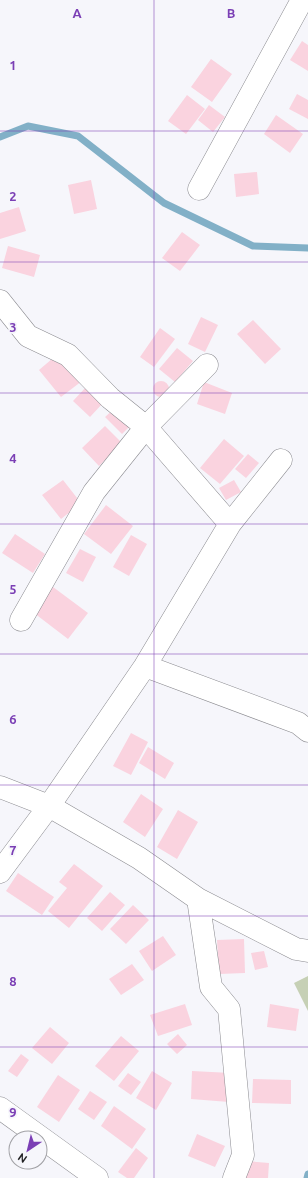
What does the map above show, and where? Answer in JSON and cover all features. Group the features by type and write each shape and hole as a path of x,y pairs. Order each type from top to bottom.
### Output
{"street":[{"path":"199,189 302,0"},
{"path":"0,301 28,336 68,355 110,398 146,427 230,524"},
{"path":"21,620 94,492 146,427 207,365"},
{"path":"0,872 49,806 145,666 230,524 280,460"},
{"path":"145,666 298,723 308,731"},
{"path":"0,787 49,806 139,858 198,899 296,949 308,951"},
{"path":"198,899 210,987 229,1009 243,1155 234,1178"},
{"path":"0,1108 97,1178"}],"green space":[{"path":"308,976 308,1011 294,983"}],"building":[{"path":"302,41 308,45 308,71 290,60"},
{"path":"211,59 232,74 212,102 191,87"},
{"path":"297,94 308,100 308,119 289,109"},
{"path":"187,95 205,109 186,134 168,121"},
{"path":"209,105 225,117 213,132 198,120"},
{"path":"276,115 303,134 290,153 264,134"},
{"path":"257,172 259,194 236,197 234,174"},
{"path":"91,180 97,209 74,214 68,185"},
{"path":"19,207 26,231 0,239 0,213"},
{"path":"182,232 200,245 180,271 162,258"},
{"path":"8,246 40,255 34,277 2,268"},
{"path":"201,317 218,325 205,352 188,344"},
{"path":"253,320 281,349 265,364 237,334"},
{"path":"160,328 175,339 154,367 140,357"},
{"path":"177,348 193,361 175,382 159,369"},
{"path":"59,353 82,381 61,397 39,370"},
{"path":"161,381 168,386 169,389 164,396 161,397 154,392 153,389 158,382"},
{"path":"204,382 232,393 225,414 197,404"},
{"path":"86,387 103,403 90,417 73,401"},
{"path":"115,408 131,425 122,434 105,417"},
{"path":"105,426 122,443 99,466 82,448"},
{"path":"224,439 244,456 220,484 200,468"},
{"path":"248,454 259,463 246,478 235,469"},
{"path":"63,480 81,503 61,519 42,495"},
{"path":"234,480 241,492 226,500 219,488"},
{"path":"106,505 133,526 111,554 84,534"},
{"path":"15,534 45,554 33,573 2,553"},
{"path":"131,535 147,544 129,576 113,567"},
{"path":"80,549 96,557 83,582 66,573"},
{"path":"53,587 88,613 68,639 34,613"},
{"path":"131,733 148,742 131,775 113,766"},
{"path":"148,747 174,763 165,779 139,763"},
{"path":"141,794 163,809 145,837 123,822"},
{"path":"178,810 198,822 177,859 157,847"},
{"path":"74,864 103,886 69,928 48,911 67,888 59,882"},
{"path":"18,873 54,897 42,915 6,891"},
{"path":"110,892 125,905 102,931 87,918"},
{"path":"133,905 149,920 126,944 110,929"},
{"path":"163,936 176,955 152,971 139,951"},
{"path":"244,939 245,973 219,974 217,940"},
{"path":"264,951 268,967 255,970 251,953"},
{"path":"132,964 144,980 121,995 109,979"},
{"path":"185,1004 192,1025 158,1036 150,1015"},
{"path":"270,1004 299,1009 296,1031 267,1027"},
{"path":"50,1027 69,1043 52,1064 32,1048"},
{"path":"178,1034 187,1045 177,1054 167,1044"},
{"path":"121,1036 139,1051 114,1081 95,1066"},
{"path":"21,1054 29,1060 17,1077 8,1071"},
{"path":"152,1071 172,1083 156,1110 136,1098"},
{"path":"192,1071 231,1073 229,1102 191,1099"},
{"path":"128,1073 141,1082 131,1095 118,1086"},
{"path":"58,1075 80,1090 59,1122 37,1107"},
{"path":"253,1079 291,1080 291,1104 252,1103"},
{"path":"90,1091 107,1102 94,1120 78,1109"},
{"path":"114,1106 146,1129 132,1149 101,1126"},
{"path":"197,1134 225,1146 215,1167 188,1156"},
{"path":"136,1148 148,1158 134,1178 127,1178 118,1172"},
{"path":"246,1161 269,1163 268,1178 245,1178"}],"waterway":[{"path":"0,137 28,126 78,136 164,203 253,246 308,248"},
{"path":"307,1178 308,1174"}]}
